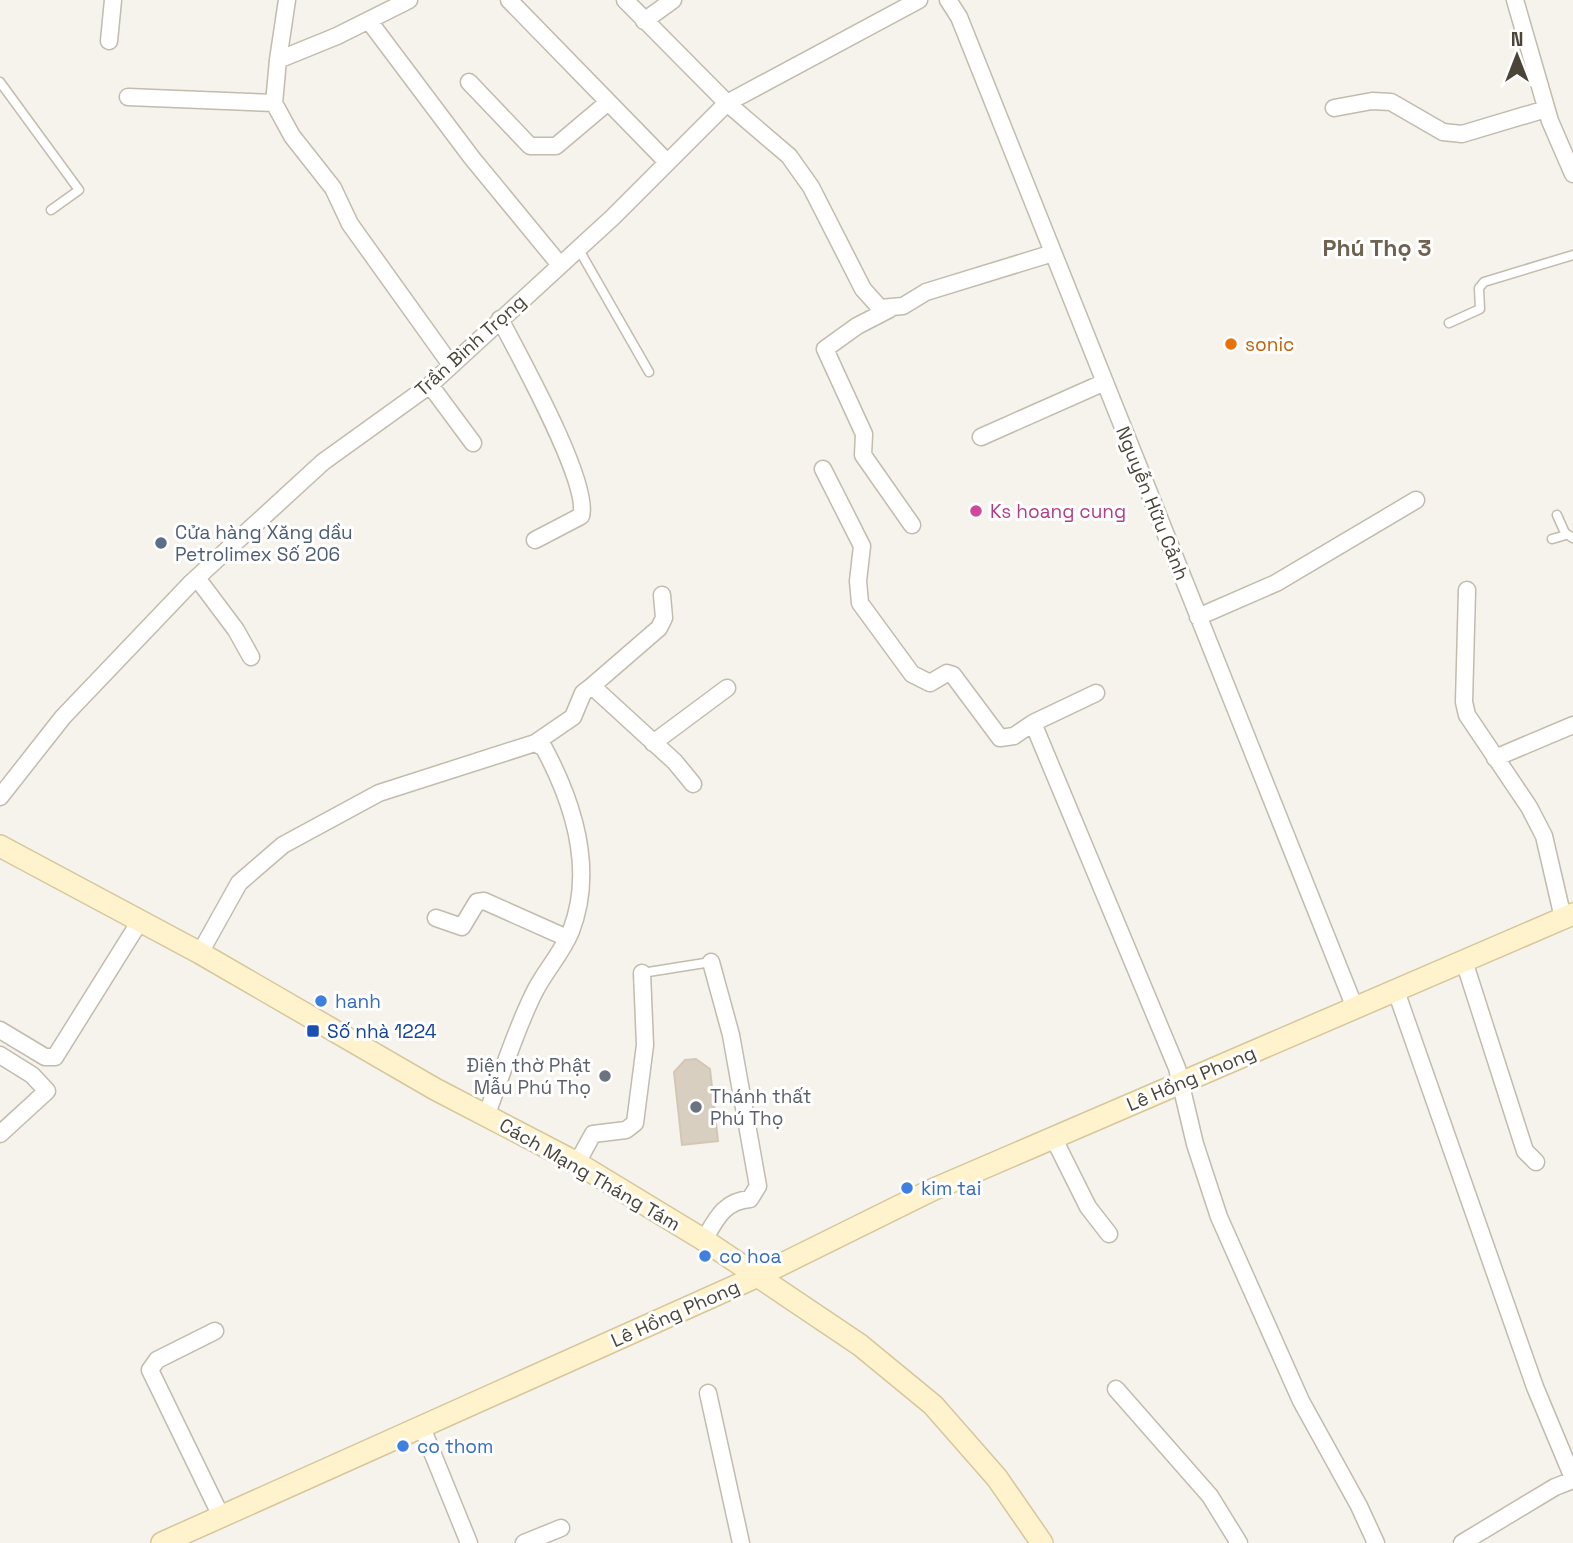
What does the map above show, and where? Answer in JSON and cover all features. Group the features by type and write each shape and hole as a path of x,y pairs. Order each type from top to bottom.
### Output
{"street":[{"path":"109,41 113,0"},
{"path":"287,0 274,71 274,103 292,136 334,188 350,224 451,365"},
{"path":"278,60 369,21 409,0"},
{"path":"509,0 667,162"},
{"path":"625,0 727,103 789,156 811,187 863,289 880,308 890,309"},
{"path":"644,21 673,0"},
{"name":"Trần Bình Trọng","path":"0,797 63,718 197,578 323,462 430,385 578,248 727,103 919,0"},
{"name":"Nguyễn Hữu Cảnh","path":"948,0 959,17 1355,1008"},
{"path":"1516,0 1546,109 1573,174"},
{"path":"369,21 472,158 560,265"},
{"path":"469,82 530,146 556,146 607,103"},
{"path":"128,97 274,103"},
{"path":"1334,108 1372,101 1391,102 1451,134 1461,134 1546,109"},
{"path":"912,524 863,455 864,434 825,349 858,326 890,309 903,306 926,292 1053,253"},
{"path":"500,319 558,436 584,503 581,516 535,540"},
{"path":"981,437 1105,382"},
{"path":"430,385 473,443"},
{"path":"823,469 862,546 858,581 860,603 912,674 930,683 947,673 953,674 1000,738 1014,736 1033,723 1096,694"},
{"path":"1198,617 1276,583 1416,500"},
{"path":"197,578 236,629 251,657"},
{"path":"1467,590 1464,702 1478,734 1544,836 1568,916"},
{"path":"200,953 239,883 282,845 379,793 535,743 573,717 583,693 659,628 664,618 662,595"},
{"path":"593,686 676,762 693,784"},
{"path":"653,743 727,688"},
{"path":"1033,723 1177,1068 1179,1083 1219,1217 1238,1264 1301,1401 1359,1506 1376,1543"},
{"path":"1495,758 1573,725"},
{"path":"486,1116 535,992 567,938 581,894 580,842 569,803 544,748 535,743"},
{"name":"Cách Mạng Tháng Tám","path":"0,846 200,953 486,1116 577,1163 758,1276 860,1345 933,1405 997,1478 1042,1543"},
{"path":"436,918 462,927 477,902 484,901 567,938"},
{"name":"Lê Hồng Phong","path":"162,1543 758,1276 932,1189 1568,916"},
{"path":"0,1030 45,1057 55,1057 140,921"},
{"path":"1464,961 1525,1151 1536,1162"},
{"path":"704,1240 720,1211 737,1200 750,1199 758,1186 731,1035 711,962"},
{"path":"577,1163 593,1134 625,1130 635,1123 645,1045 642,973"},
{"path":"1396,990 1535,1387 1573,1479 1462,1543"},
{"path":"0,1055 32,1075 47,1091 0,1134"},
{"path":"1053,1137 1088,1207 1109,1234"},
{"path":"215,1331 157,1360 150,1370 221,1516"},
{"path":"1116,1389 1210,1496 1239,1543"},
{"path":"708,1393 741,1543"},
{"path":"421,1425 469,1543"},
{"path":"524,1543 561,1528"}],"lane":[{"path":"0,82 79,190 51,210"},
{"path":"578,248 649,372"},
{"path":"1448,323 1480,309 1479,288 1484,282 1573,256"},
{"path":"1552,539 1570,536 1557,515"},
{"path":"642,973 711,962"}],"building":[{"name":"Thánh thất Phú Thọ","path":"696,1059 710,1069 718,1141 682,1145 674,1072 685,1060"}],"place":[{"name":"sonic","path":"1231,344"},
{"name":"Ks hoang cung","path":"976,511"},
{"name":"Cửa hàng Xăng dầu Petrolimex Số 206","path":"161,543"},
{"name":"hanh","path":"321,1001"},
{"name":"Số nhà 1224","path":"313,1031"},
{"name":"Điện thờ Phật Mẫu Phú Thọ","path":"605,1076"},
{"name":"Thánh thất Phú Thọ","path":"696,1107"},
{"name":"kim tai","path":"907,1188"},
{"name":"co hoa","path":"705,1256"},
{"name":"co thom","path":"403,1446"}],"district":[{"name":"Phú Thọ 3","path":"1377,248"}]}
